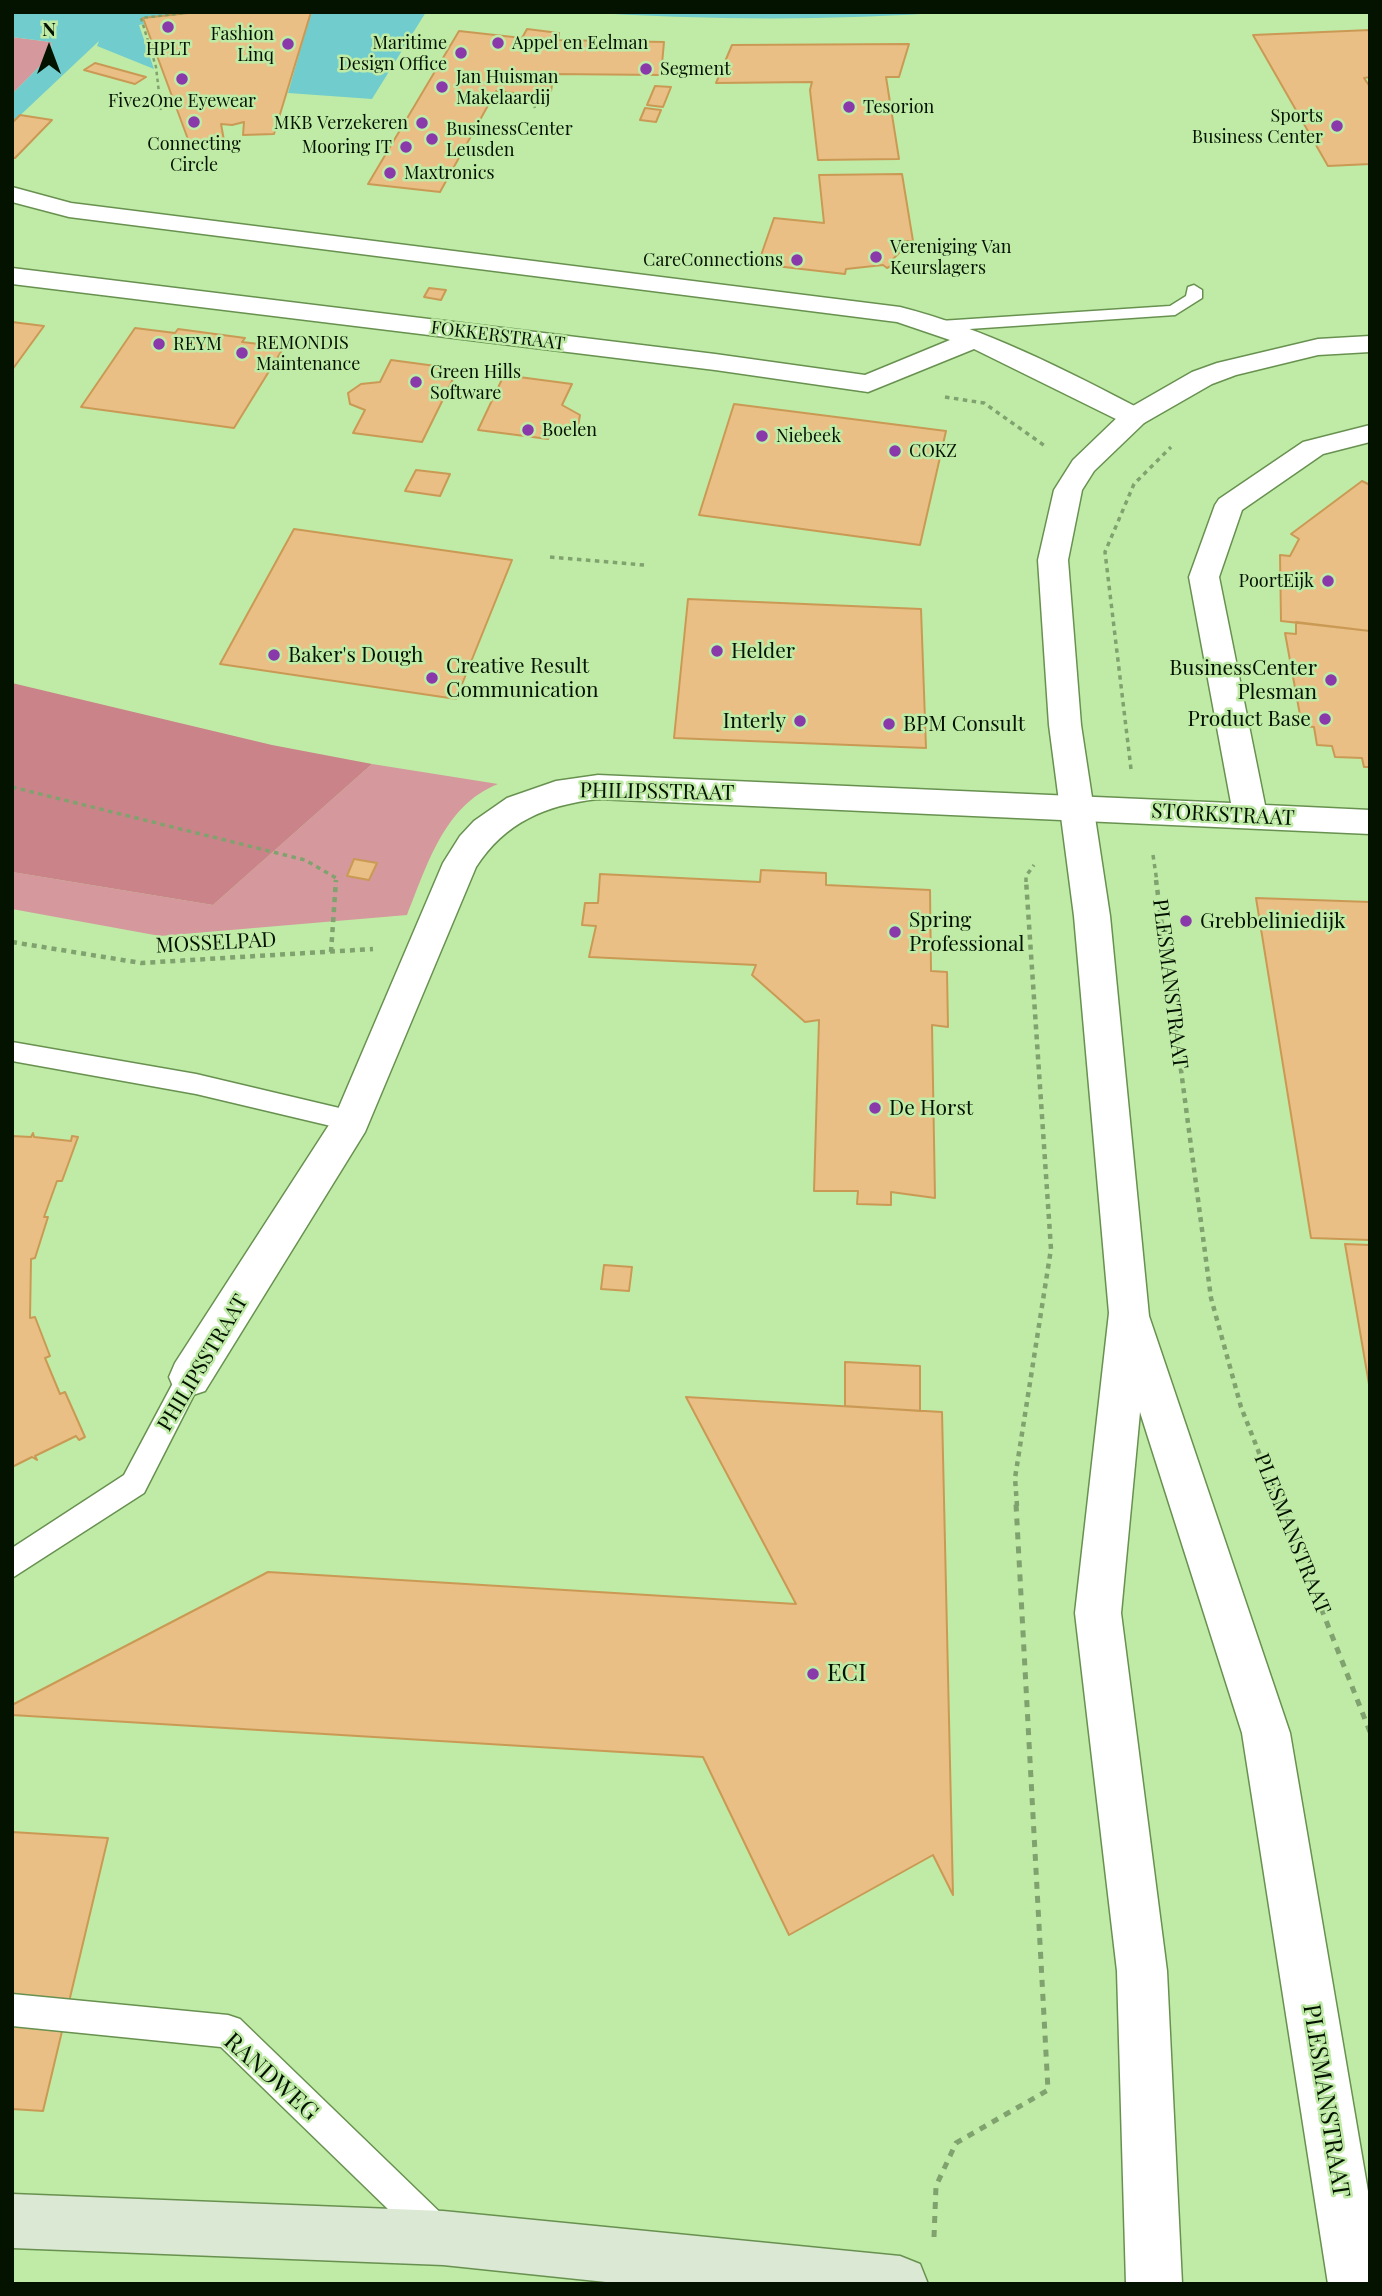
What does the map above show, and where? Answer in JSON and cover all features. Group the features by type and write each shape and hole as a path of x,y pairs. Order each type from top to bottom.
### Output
{"main road":[{"path":"12,2221 443,2238 917,2265"}],"street":[{"path":"12,194 69,210 833,304 900,315 940,326 1047,370 1134,417"},
{"name":"FOKKERSTRAAT","path":"12,275 701,360 868,384"},
{"path":"868,384 926,357 976,340"},
{"name":"PLESMANSTRAAT","path":"1154,2284 1142,1972 1098,1613 1129,1313 1092,916 1065,725 1053,560 1068,490 1083,466 1134,417 1202,378 1227,369 1318,347 1370,344"},
{"path":"1250,815 1204,577 1229,505 1313,448 1370,433"},
{"name":"PHILIPSSTRAAT","path":"190,1377 306,1198 352,1121 460,863 472,842 512,808 565,790 598,787 1077,808"},
{"name":"STORKSTRAAT","path":"1077,808 1370,821"},
{"name":"PLESMANSTRAAT","path":"1129,1313 1266,1733 1356,2284"}],"lane":[{"path":"940,326 1175,310 1194,298 1194,290"},
{"path":"12,1051 197,1084 352,1121"},
{"name":"PHILIPSSTRAAT","path":"12,1564 134,1485 190,1377"},
{"name":"RANDWEG","path":"12,2010 228,2031 443,2238"}],"path":[{"path":"162,110 156,67 142,20 193,12"},
{"path":"528,94 535,108"},
{"path":"868,384 984,403 1055,453 1083,466"},
{"name":"PLESMANSTRAAT","path":"1179,438 1134,484 1105,552 1131,775 1154,856 1212,1298 1241,1407 1370,1732"},
{"path":"550,557 644,565"},
{"path":"12,787 305,860 336,878 331,952"},
{"path":"917,2265 936,2186 956,2143 1048,2090 1015,1478 1051,1249 1026,876 1077,808"},
{"name":"MOSSELPAD","path":"12,942 141,963 381,949 422,955"}],"shaded area":[{"path":"12,37 51,42 52,54 12,94"},
{"path":"12,683 272,745 372,764 213,905 12,872"},
{"path":"372,764 498,784 464,806 451,822 430,858 407,915 160,936 12,909 12,872 213,905"}],"water":[{"path":"12,12 198,12 143,18 144,24 139,25 154,69 97,46 99,41 12,123 12,94 52,54 51,42 12,37"},
{"path":"311,12 426,12 372,99 288,93"},
{"path":"579,12 954,12 766,18"}],"building":[{"path":"198,12 311,12 274,134 243,135 244,122 221,124 225,146 192,150 143,18"},
{"name":"BusinessCenter Leusden","path":"527,29 559,33 558,40 664,42 661,75 554,74 551,91 523,94 496,91 440,192 368,184 459,31 522,38"},
{"name":"Sports Business Center","path":"1370,30 1370,77 1364,78 1370,87 1370,164 1328,166 1253,35"},
{"path":"909,44 899,77 886,77 899,159 818,160 810,90 812,82 716,83 732,45"},
{"path":"95,63 146,77 135,84 84,70"},
{"path":"655,86 671,87 663,107 647,105"},
{"path":"645,108 661,110 656,122 640,120"},
{"path":"20,115 52,120 12,158 12,123"},
{"path":"902,174 913,241 904,241 902,250 892,260 897,263 887,268 883,265 846,269 845,274 758,264 774,218 824,223 819,175"},
{"path":"429,288 446,290 441,300 424,297"},
{"path":"12,322 44,326 12,370"},
{"path":"135,328 175,333 178,329 245,338 242,342 284,347 234,428 81,407"},
{"path":"391,360 458,369 422,442 353,433 365,410 350,404 348,393 361,384 380,382"},
{"path":"504,375 572,384 562,405 580,415 578,427 563,434 550,435 548,439 478,430"},
{"path":"734,404 946,431 920,545 699,515"},
{"path":"416,470 450,474 440,496 405,491"},
{"path":"1362,481 1370,485 1370,631 1281,621 1280,555 1290,556 1299,539 1291,534"},
{"path":"294,529 512,560 456,699 220,664"},
{"path":"688,599 921,609 926,748 674,738"},
{"name":"BusinessCenter Plesman","path":"1296,622 1370,631 1370,767 1364,767 1362,758 1335,757 1332,746 1317,745 1314,727 1302,726 1285,633 1296,634"},
{"path":"354,859 377,863 369,880 347,876"},
{"name":"De Horst","path":"761,870 826,873 826,885 930,890 931,971 947,972 948,1027 932,1025 935,1198 891,1192 891,1205 857,1204 858,1191 814,1191 819,1020 805,1022 752,975 756,965 589,957 596,926 582,925 585,903 598,903 600,874 760,882"},
{"path":"1256,898 1370,902 1370,1240 1311,1238"},
{"path":"33,1133 34,1137 71,1141 72,1136 78,1137 62,1181 57,1181 44,1217 48,1217 35,1258 31,1259 30,1318 35,1317 50,1356 45,1358 60,1394 65,1392 85,1437 79,1440 76,1436 35,1456 37,1460 32,1457 12,1467 12,1136 31,1137"},
{"path":"1345,1244 1370,1245 1370,1390"},
{"path":"604,1265 632,1267 629,1291 601,1289"},
{"path":"845,1362 920,1366 920,1411 845,1406"},
{"path":"686,1397 942,1412 953,1895 933,1855 789,1935 703,1757 12,1715 12,1705 268,1572 796,1604"},
{"path":"12,1832 108,1838 43,2111 12,2109"}],"place":[{"name":"HPLT","path":"168,27"},
{"name":"Appel en Eelman","path":"498,43"},
{"name":"Fashion Linq","path":"288,44"},
{"name":"Maritime Design Office","path":"461,53"},
{"name":"Segment","path":"646,69"},
{"name":"Five2One Eyewear","path":"182,79"},
{"name":"Jan Huisman Makelaardij","path":"442,87"},
{"name":"Tesorion","path":"849,107"},
{"name":"Connecting Circle","path":"194,122"},
{"name":"MKB Verzekeren","path":"422,123"},
{"name":"Sports Business Center","path":"1337,126"},
{"name":"BusinessCenter Leusden","path":"432,139"},
{"name":"Mooring IT","path":"406,147"},
{"name":"Maxtronics","path":"390,173"},
{"name":"Vereniging Van Keurslagers","path":"876,257"},
{"name":"CareConnections","path":"797,260"},
{"name":"REYM","path":"159,344"},
{"name":"REMONDIS Maintenance","path":"242,353"},
{"name":"Green Hills Software","path":"416,382"},
{"name":"Boelen","path":"528,430"},
{"name":"Niebeek","path":"762,436"},
{"name":"COKZ","path":"895,451"},
{"name":"PoortEijk","path":"1328,581"},
{"name":"Helder","path":"717,651"},
{"name":"Baker's Dough","path":"274,655"},
{"name":"Creative Result Communication","path":"432,678"},
{"name":"BusinessCenter Plesman","path":"1331,680"},
{"name":"Product Base","path":"1325,719"},
{"name":"Interly","path":"800,721"},
{"name":"BPM Consult","path":"889,724"},
{"name":"Grebbeliniedijk","path":"1186,921"},
{"name":"Spring Professional","path":"895,932"},
{"name":"De Horst","path":"875,1108"},
{"name":"ECI","path":"813,1674"}]}
